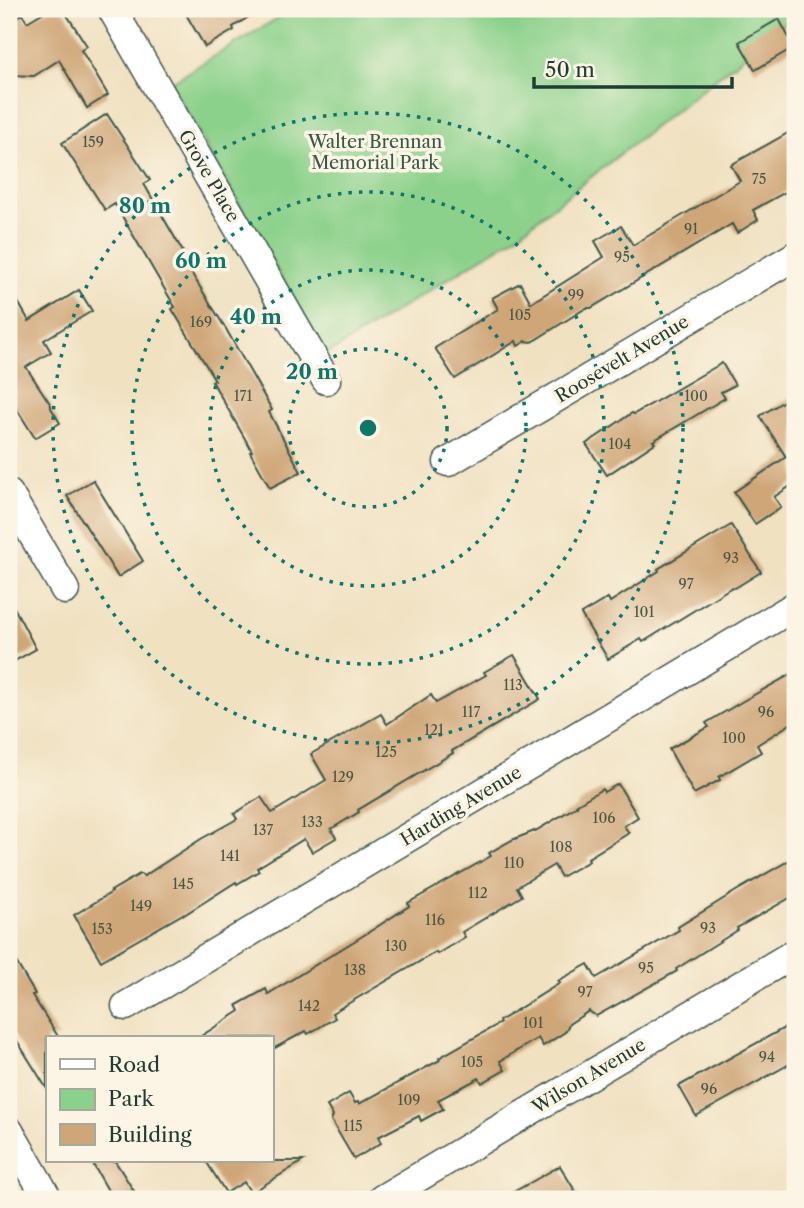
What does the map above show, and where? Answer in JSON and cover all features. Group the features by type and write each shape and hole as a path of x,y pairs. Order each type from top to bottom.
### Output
{"street":[{"name":"Grove Place","path":"112,9 326,380"},
{"name":"Roosevelt Avenue","path":"448,462 795,256"},
{"path":"9,494 65,590"},
{"name":"Harding Avenue","path":"126,1006 795,606"},
{"name":"Wilson Avenue","path":"382,1199 795,953"},
{"path":"9,1131 48,1199"}],"green space":[{"name":"Walter Brennan Memorial Park","path":"293,9 795,9 795,16 515,237 326,355 170,83"}],"building":[{"path":"49,9 63,9 87,46 81,50 108,95 87,108 59,60 34,76 9,75 9,23 22,14 27,22"},
{"path":"183,9 261,9 233,27 234,30 205,47"},
{"path":"779,19 794,47 755,70 739,42"},
{"path":"107,114 150,180 144,184 190,264 187,266 272,410 269,412 301,472 270,488 212,381 215,380 172,309 175,307 115,204 105,210 62,143"},
{"path":"795,129 795,187 753,210 758,220 737,233 732,224 532,342 526,341 518,346 516,341 455,379 435,348 498,309 492,298 520,283 531,303 604,257 595,241 621,226 633,245 740,181 731,165"},
{"path":"9,286 29,321 79,290 92,311 44,340 51,352 26,367 60,423 35,438 9,397"},
{"path":"722,363 735,385 721,392 725,398 653,441 655,443 607,475 586,444 632,413"},
{"path":"795,394 795,483 774,497 781,507 755,524 734,492 786,457 760,416"},
{"path":"93,480 143,561 118,577 67,496"},
{"path":"731,525 761,572 643,642 641,639 608,659 581,614 608,598 610,602"},
{"path":"9,598 36,649 9,664"},
{"path":"514,655 540,699 358,810 359,812 331,829 336,838 312,852 304,839 257,868 259,871 101,961 74,915 237,819 234,814 261,797 272,813 326,780 311,754 381,714 387,724 431,695 436,703 486,675 484,672"},
{"path":"795,672 795,721 757,745 761,752 694,794 669,749 709,727 706,723"},
{"path":"618,784 638,817 624,826 629,833 561,877 554,865 517,887 522,896 462,932 465,937 332,1013 335,1018 308,1034 306,1031 273,1049 273,1036 201,1036 240,1011 237,1005 266,989 268,994 409,906 408,903 491,856 489,853 537,830 602,789 604,792"},
{"path":"795,857 795,895 737,928 738,930 676,969 677,971 596,1016 589,1011 569,1024 565,1032 543,1046 538,1038 500,1061 505,1070 482,1083 479,1078 438,1100 443,1109 421,1121 419,1116 378,1137 381,1143 354,1159 331,1120 333,1116 327,1106 349,1093 355,1103 359,1104 440,1060 439,1058 500,1023 499,1021 560,983 558,981 588,964 596,978 679,930 678,927"},
{"path":"9,950 35,994 32,995 58,1036 46,1036 46,1087 9,1028"},
{"path":"795,1022 795,1061 696,1116 679,1086"},
{"path":"303,1161 251,1193 244,1182 226,1193 207,1162"},
{"path":"92,1162 116,1162 139,1199 113,1199"},
{"path":"560,1166 580,1199 501,1199"}]}
